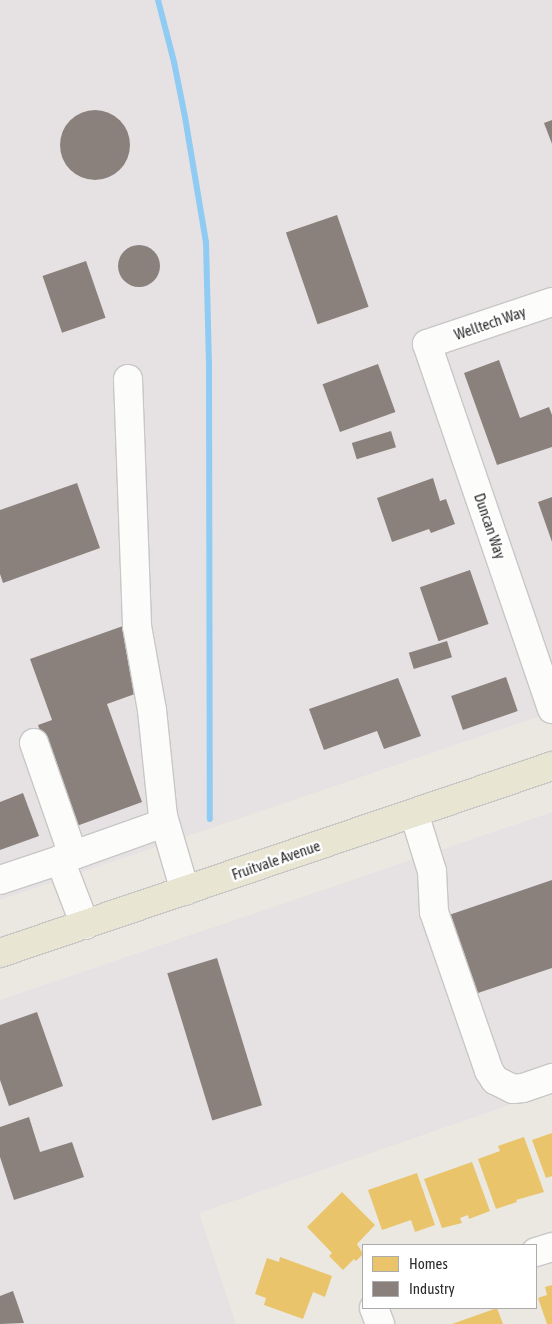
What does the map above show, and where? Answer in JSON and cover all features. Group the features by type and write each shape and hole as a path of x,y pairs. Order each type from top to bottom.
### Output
{"main road":[{"name":"Fruitvale Avenue","path":"0,953 552,766"}],"street":[{"name":"Welltech Way","path":"428,344 552,302"},
{"name":"Duncan Way","path":"428,344 544,658 552,709"},
{"path":"128,379 137,626 152,710 164,824 185,891"},
{"path":"34,743 85,925"},
{"path":"414,813 432,871 434,912 489,1071 495,1080 513,1088 523,1088 552,1078"},
{"path":"0,880 164,824"},
{"path":"537,1252 552,1247"},
{"path":"374,1309 380,1324"}],"shaded area":[{"path":"0,0 552,0 552,712 0,900"},
{"path":"552,812 552,1090 199,1213 236,1324 0,1324 0,1000"}],"building: Homes":[{"path":"552,1133 552,1176 546,1178 532,1140"},
{"path":"524,1137 544,1192 516,1200 517,1202 496,1209 478,1159 500,1151 498,1146"},
{"path":"472,1162 490,1211 469,1219 468,1215 460,1218 462,1223 442,1228 424,1179"},
{"path":"417,1173 435,1225 415,1232 411,1220 382,1230 368,1190"},
{"path":"342,1192 375,1225 357,1244 362,1255 356,1261 354,1259 343,1270 329,1256 332,1253 307,1227"},
{"path":"280,1257 332,1276 325,1297 313,1292 303,1319 264,1305 266,1298 255,1294 267,1258 279,1262"},
{"path":"552,1285 552,1324 547,1324 538,1298 547,1295 545,1287"},
{"path":"497,1309 503,1324 452,1324"}],"building: Industry":[{"path":"95,110 108,113 120,120 127,132 130,145 127,158 120,170 108,177 95,180 82,177 70,170 63,158 60,145 63,132 70,120 82,113"},
{"path":"552,120 552,144 544,123"},
{"path":"337,215 369,307 318,324 286,233"},
{"path":"143,245 151,248 157,254 160,266 157,278 151,284 135,287 127,284 121,278 118,262 121,254 127,248"},
{"path":"86,261 106,318 62,333 43,276"},
{"path":"499,360 520,418 549,407 552,415 552,447 497,465 464,373"},
{"path":"378,364 395,412 340,432 323,384"},
{"path":"391,431 396,447 357,459 352,443"},
{"path":"433,478 440,501 446,499 455,524 431,533 429,529 392,542 377,498"},
{"path":"77,483 100,548 3,583 0,574 0,510"},
{"path":"552,497 552,542 538,502"},
{"path":"470,570 489,624 438,641 420,587"},
{"path":"123,626 146,690 107,704 142,802 74,827 38,725 52,720 30,659"},
{"path":"447,641 452,657 414,669 409,653"},
{"path":"506,677 518,711 463,730 451,696"},
{"path":"398,678 421,736 384,749 377,731 324,750 309,709"},
{"path":"23,793 39,836 0,850 0,802"},
{"path":"552,880 552,968 469,996 443,917"},
{"path":"217,958 262,1105 212,1120 167,973"},
{"path":"37,1012 63,1086 9,1106 0,1080 0,1025"},
{"path":"29,1117 40,1152 72,1142 84,1177 14,1200 0,1157 0,1127"},
{"path":"13,1291 24,1323 0,1324 0,1296"}],"waterway":[{"path":"158,0 174,62 185,117 206,242 209,362 210,819"}]}
